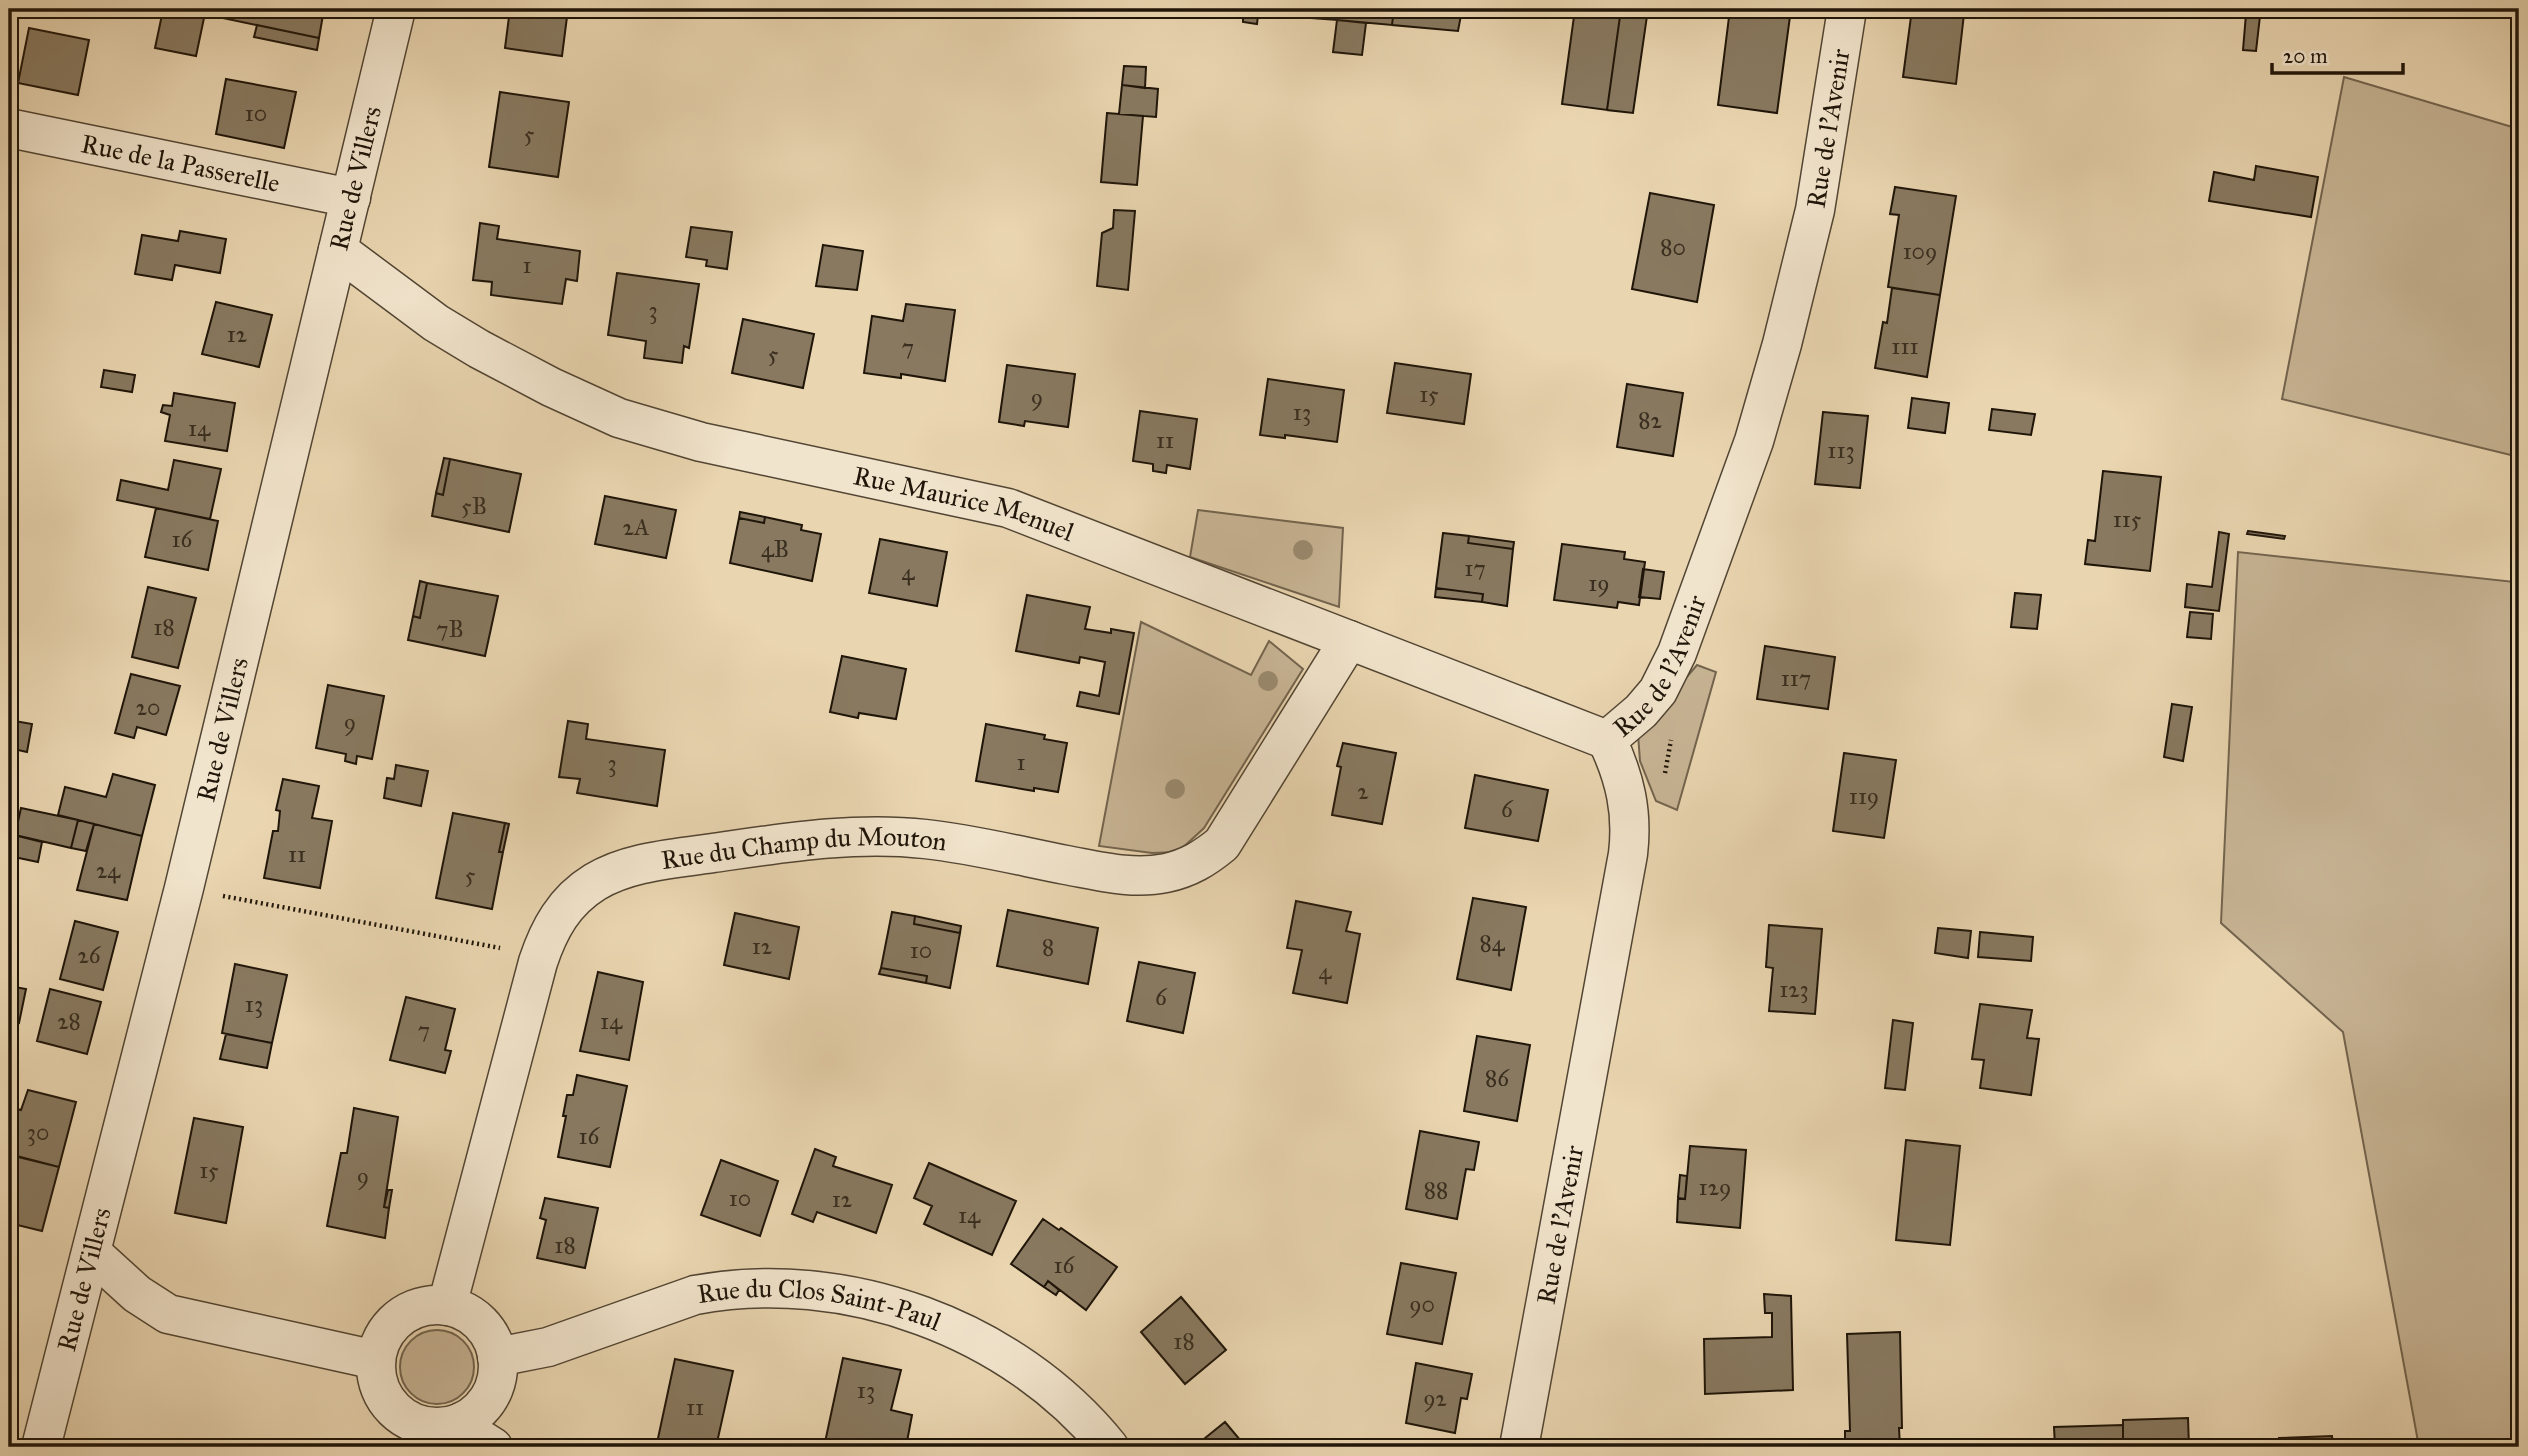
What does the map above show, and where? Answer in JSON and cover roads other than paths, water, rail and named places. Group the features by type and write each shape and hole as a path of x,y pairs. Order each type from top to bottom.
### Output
{"street":[{"name":"Rue de Villers","path":"41,1447 184,888 396,9"},
{"name":"Rue de l'Avenir","path":"1519,1447 1629,854 1631,830 1625,783 1607,740 1642,711 1658,691 1677,653 1754,441 1779,356 1815,210 1847,9"},
{"name":"Rue de la Passerelle","path":"9,128 351,198"},
{"name":"Rue Maurice Menuel","path":"338,250 436,323 479,349 551,387 619,418 701,442 1008,508 1607,740"},
{"name":"Rue du Champ du Mouton","path":"447,1306 538,962 548,934 561,913 596,882 634,867 680,858 794,842 857,837 924,839 1120,875 1166,873 1188,866 1205,858 1222,844 1349,640"},
{"path":"92,1253 137,1294 168,1314 376,1360"},
{"name":"Rue du Clos Saint-Paul","path":"497,1357 548,1347 670,1302 717,1291 804,1289 904,1310 996,1350 1051,1389 1081,1416 1109,1447"},
{"path":"438,1432 478,1411 490,1396 497,1377 497,1357 491,1339 480,1324 465,1312 447,1306 421,1307 397,1320 385,1334 376,1360 380,1388 390,1405 413,1422 438,1432 474,1435 493,1447"}]}
